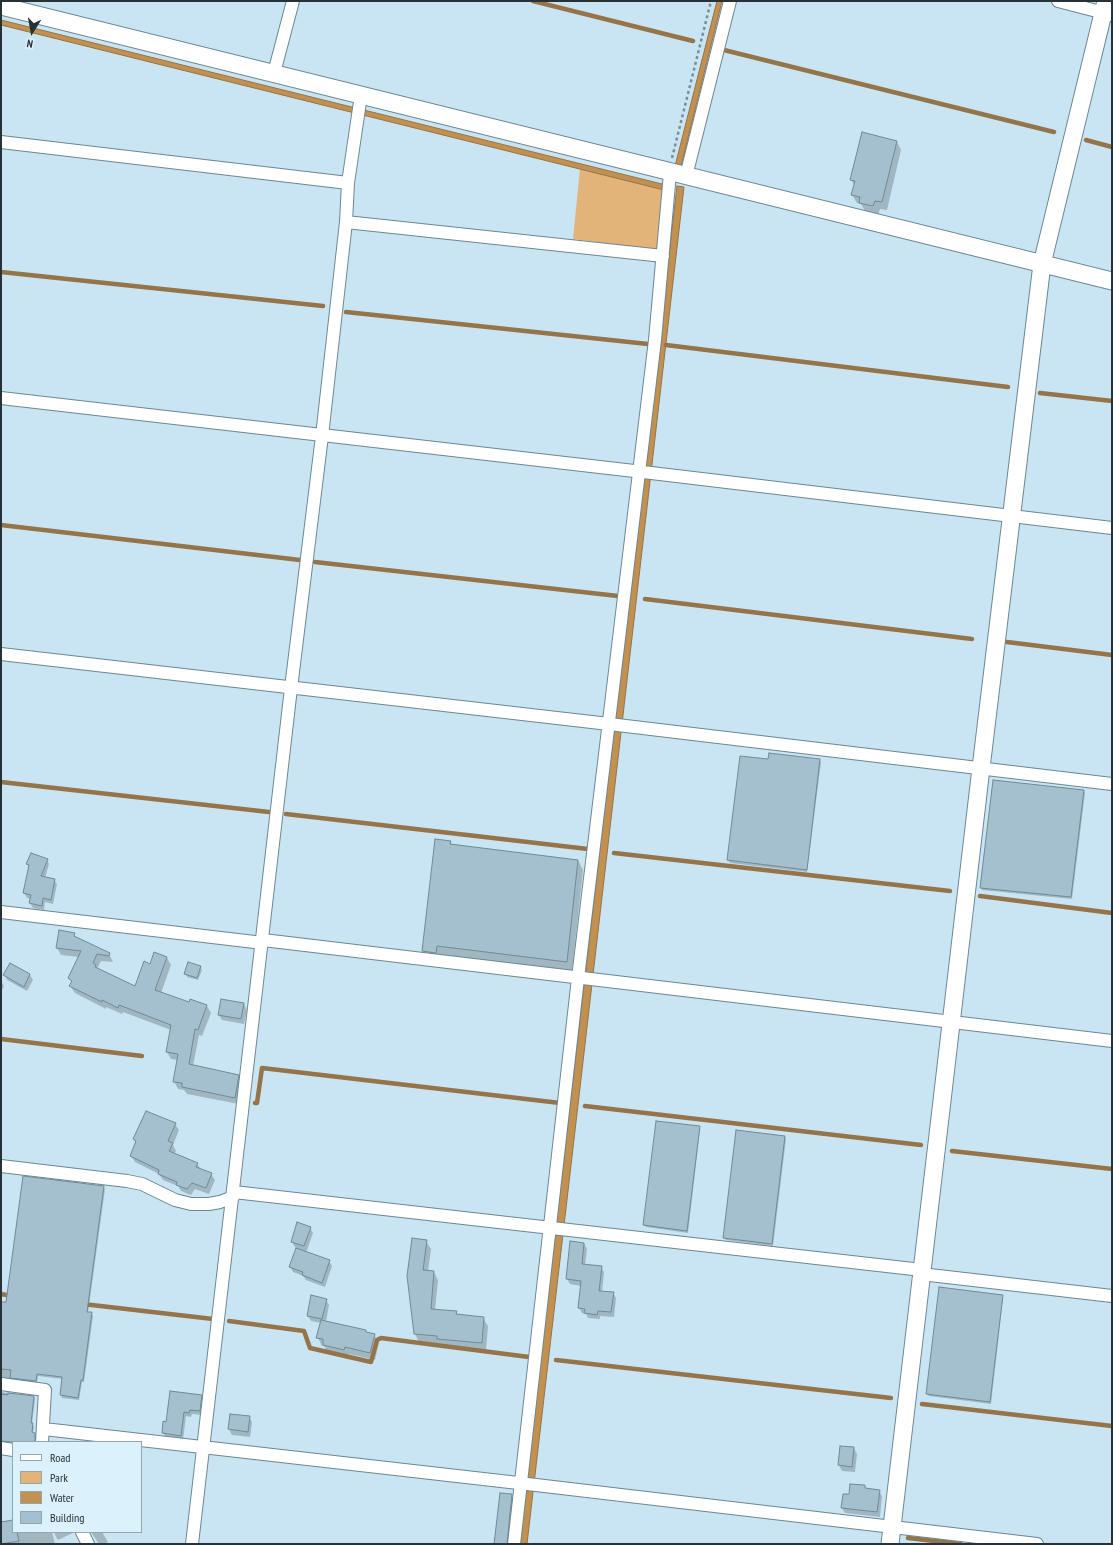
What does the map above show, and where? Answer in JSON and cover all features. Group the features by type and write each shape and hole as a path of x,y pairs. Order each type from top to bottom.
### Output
{"street":[{"path":"274,73 293,1"},
{"path":"514,1544 527,1484 616,724 644,472 662,256 675,174 730,1"},
{"path":"890,1544 1042,264 1107,9 1058,1"},
{"path":"1,6 274,73 361,100 675,174 1112,281"},
{"path":"192,1544 263,941 291,688 322,436 346,222 348,183 361,100"},
{"path":"1,142 348,183"},
{"path":"346,222 662,256"},
{"path":"1,398 644,472 1112,528"},
{"path":"1,654 616,724 1112,784"},
{"path":"1,912 263,941 1112,1041"},
{"path":"1,1166 127,1181 142,1184 174,1200 191,1204 214,1203 233,1194 557,1228 1112,1296"},
{"path":"1,1384 45,1390 42,1441"},
{"path":"44,1429 1037,1544"},
{"path":"1,1448 12,1450"},
{"path":"82,1533 88,1544"}],"path":[{"path":"675,174 711,1"}],"green space":[{"path":"580,169 664,190 659,250 573,239"}],"water":[{"path":"717,1 722,1 681,166 675,166"},
{"path":"1,20 662,184 665,186 664,190 1,25"},
{"path":"677,186 684,187 527,1544 519,1544"}],"building":[{"path":"862,132 897,141 882,202 875,201 873,206 859,203 860,197 851,195 855,181 850,180"},
{"path":"769,753 820,759 807,870 727,860 740,756 768,759"},
{"path":"993,780 1084,790 1071,897 980,888"},
{"path":"435,839 451,841 450,844 578,860 567,962 437,946 436,953 422,951"},
{"path":"31,853 48,859 41,876 55,879 51,900 43,898 42,906 29,903 31,895 23,893 29,865 26,864"},
{"path":"59,930 75,933 74,936 110,953 109,956 97,954 93,963 96,965 95,967 135,986 144,961 150,964 154,952 167,957 155,990 189,1002 190,999 207,1005 198,1030 195,1029 189,1064 239,1075 235,1098 182,1087 182,1083 173,1082 178,1054 166,1052 171,1025 119,1005 118,1008 102,1000 102,1002 69,986 72,981 68,978 81,951 56,948"},
{"path":"188,962 201,966 197,978 184,974"},
{"path":"10,963 30,974 24,987 3,975"},
{"path":"221,999 244,1003 241,1019 218,1015"},
{"path":"146,1111 176,1123 168,1141 173,1143 169,1151 198,1163 196,1167 212,1173 206,1188 192,1183 187,1189 176,1185 177,1182 158,1174 159,1170 130,1156 136,1141 133,1139"},
{"path":"656,1121 700,1126 687,1231 643,1225"},
{"path":"736,1130 785,1136 772,1244 723,1238"},
{"path":"23,1176 104,1186 87,1312 92,1312 83,1380 81,1380 78,1398 60,1395 62,1377 37,1374 36,1381 10,1378 11,1370 1,1369 1,1302 6,1302"},
{"path":"297,1222 311,1227 304,1246 291,1242"},
{"path":"412,1238 427,1240 423,1270 434,1271 431,1309 457,1311 456,1314 484,1317 482,1343 437,1339 437,1336 414,1334 407,1276"},
{"path":"570,1241 584,1243 582,1264 602,1266 599,1291 614,1292 611,1312 598,1311 597,1315 584,1313 585,1309 578,1308 581,1281 566,1279"},
{"path":"296,1248 330,1260 322,1283 302,1275 303,1272 289,1267"},
{"path":"939,1287 1003,1295 990,1402 926,1394"},
{"path":"311,1295 327,1299 322,1319 307,1316"},
{"path":"321,1320 366,1330 366,1332 375,1334 370,1353 345,1347 344,1350 323,1345 323,1339 316,1338"},
{"path":"170,1391 202,1395 200,1411 190,1410 189,1413 184,1412 181,1436 162,1433 163,1421 166,1422"},
{"path":"8,1393 34,1396 31,1423 33,1423 32,1432 35,1433 35,1441 1,1441 1,1394 8,1395"},
{"path":"230,1414 250,1416 248,1432 228,1429"},
{"path":"840,1446 854,1447 852,1467 838,1465"},
{"path":"850,1484 865,1485 865,1488 880,1490 877,1512 841,1508 843,1494 849,1494"},
{"path":"500,1493 512,1494 507,1544 494,1544"},
{"path":"12,1520 12,1533 17,1533 19,1541 1,1544 1,1522"}],"waterway":[{"path":"533,1 693,41"},
{"path":"724,50 1054,132"},
{"path":"1086,140 1112,147"},
{"path":"1,272 323,306"},
{"path":"346,312 648,344"},
{"path":"666,345 1008,387"},
{"path":"1040,393 1112,401"},
{"path":"1,525 300,560"},
{"path":"315,562 618,596"},
{"path":"645,599 972,639"},
{"path":"1007,642 1112,655"},
{"path":"1,782 269,812"},
{"path":"286,814 588,849"},
{"path":"614,853 950,891"},
{"path":"980,896 1112,913"},
{"path":"1,1039 142,1056"},
{"path":"255,1103 257,1103 262,1068 560,1103"},
{"path":"585,1106 921,1145"},
{"path":"952,1151 1112,1169"},
{"path":"1,1294 12,1296"},
{"path":"83,1304 213,1319"},
{"path":"229,1321 304,1331 310,1348 371,1362 377,1340 381,1338 529,1357"},
{"path":"556,1360 891,1398"},
{"path":"922,1404 1112,1426"},
{"path":"908,1538 961,1544"}]}
